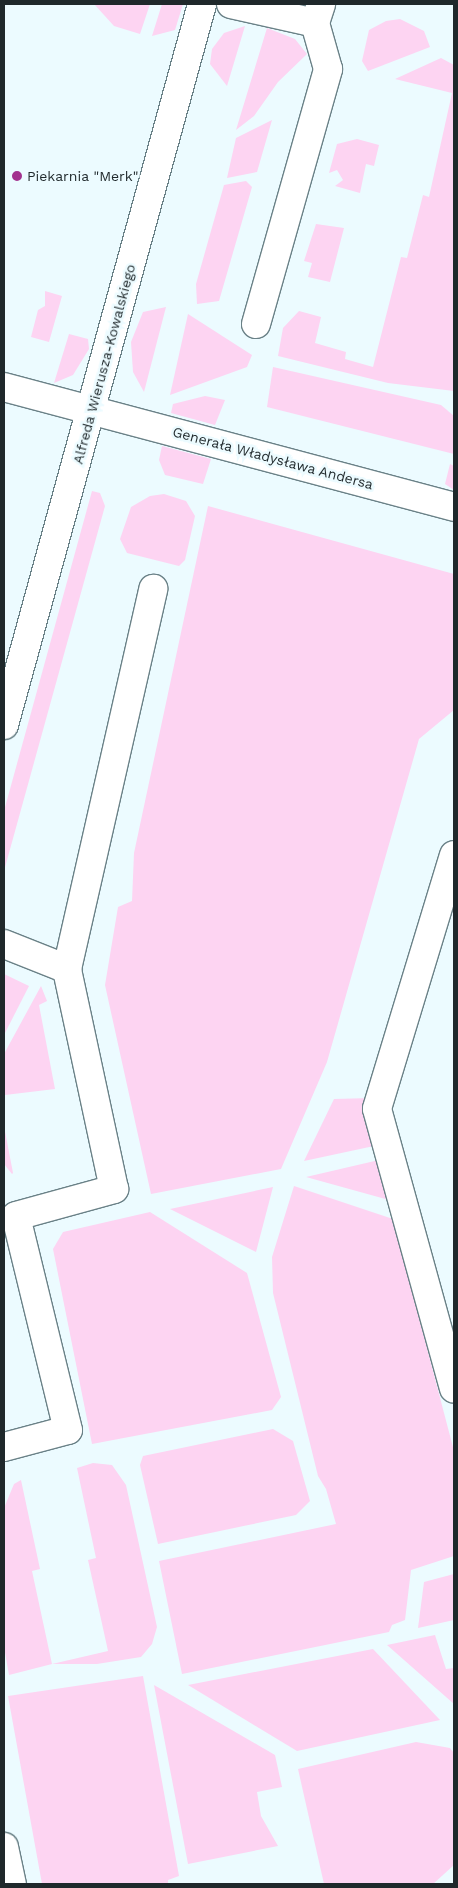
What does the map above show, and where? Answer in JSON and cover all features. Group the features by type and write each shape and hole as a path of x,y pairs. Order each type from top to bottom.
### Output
{"street":[{"name":"Alfreda Wierusza-Kowalskiego","path":"4,724 202,4"},
{"path":"231,4 318,14 328,69 256,324"},
{"name":"Generała Władysława Andersa","path":"4,387 91,408 454,507"},
{"path":"4,1447 68,1430 16,1216 114,1189 67,969 152,588"},
{"path":"454,855 377,1109 454,1389"},
{"path":"4,944 67,969"},
{"path":"4,1847 12,1884"}],"shaded area":[{"path":"94,4 150,4 140,34 114,26"},
{"path":"162,4 183,4 175,30 152,36"},
{"path":"400,19 424,31 430,47 368,71 362,61 369,30 386,21"},
{"path":"245,26 227,86 210,64 212,49 224,33"},
{"path":"267,28 295,39 307,54 278,82 254,116 236,130"},
{"path":"441,58 454,65 454,391 388,383 278,356 283,328 299,311 321,317 315,343 346,352 345,359 373,367 401,257 407,258 423,195 429,197 452,93 395,79"},
{"path":"272,120 257,172 227,178 236,138"},
{"path":"357,139 379,145 374,166 366,164 360,193 335,186 343,180 337,170 329,173 337,144"},
{"path":"246,181 252,187 219,301 197,304 196,284 224,185"},
{"path":"316,224 344,228 330,282 308,277 312,263 304,261"},
{"path":"45,291 62,296 49,342 31,337 38,310 45,306"},
{"path":"166,307 144,392 133,372 131,342 143,312"},
{"path":"188,314 252,355 247,367 170,395"},
{"path":"69,334 88,339 89,349 73,375 54,383"},
{"path":"273,367 441,405 454,416 454,454 267,407"},
{"path":"205,396 225,400 215,425 171,413 173,404"},
{"path":"162,446 211,459 203,484 165,475 159,460"},
{"path":"450,464 454,466 454,490 445,484"},
{"path":"92,491 100,493 105,506 4,871 4,811"},
{"path":"164,494 186,501 195,516 185,560 179,566 127,553 120,539 131,507 150,496"},
{"path":"208,506 454,574 454,710 419,739 327,1062 281,1169 151,1194 105,985 118,907 132,901 134,853"},
{"path":"4,974 29,986 4,1035"},
{"path":"41,986 47,1001 39,1005 55,1089 5,1095 4,1054"},
{"path":"371,1098 374,1146 304,1161 334,1099"},
{"path":"4,1126 13,1173 12,1174 4,1164"},
{"path":"379,1160 389,1200 306,1177"},
{"path":"294,1186 393,1219 454,1451 454,1556 411,1570 405,1620 392,1625 389,1632 182,1674 159,1561 336,1524 326,1489 318,1476 273,1293 272,1257"},
{"path":"273,1187 256,1252 170,1209"},
{"path":"150,1212 247,1273 281,1397 272,1410 92,1444 53,1249 63,1232"},
{"path":"273,1429 293,1441 310,1501 296,1515 158,1544 140,1465 143,1456"},
{"path":"93,1463 112,1465 126,1485 157,1627 152,1644 141,1657 97,1664 52,1664 108,1651 88,1560 96,1558 77,1468"},
{"path":"21,1480 40,1569 32,1571 52,1664 9,1675 4,1647 4,1508 14,1484"},
{"path":"454,1574 454,1620 418,1628 424,1582"},
{"path":"435,1635 446,1669 454,1668 454,1704 387,1645"},
{"path":"373,1649 440,1720 297,1751 188,1685"},
{"path":"143,1676 179,1876 168,1880 168,1884 42,1884 8,1696"},
{"path":"154,1685 275,1755 282,1787 257,1792 261,1816 278,1846 188,1864"},
{"path":"416,1742 450,1748 454,1753 454,1865 433,1884 324,1884 298,1769"}],"place":[{"name":"Piekarnia \"Merk\"","path":"17,176"}]}
